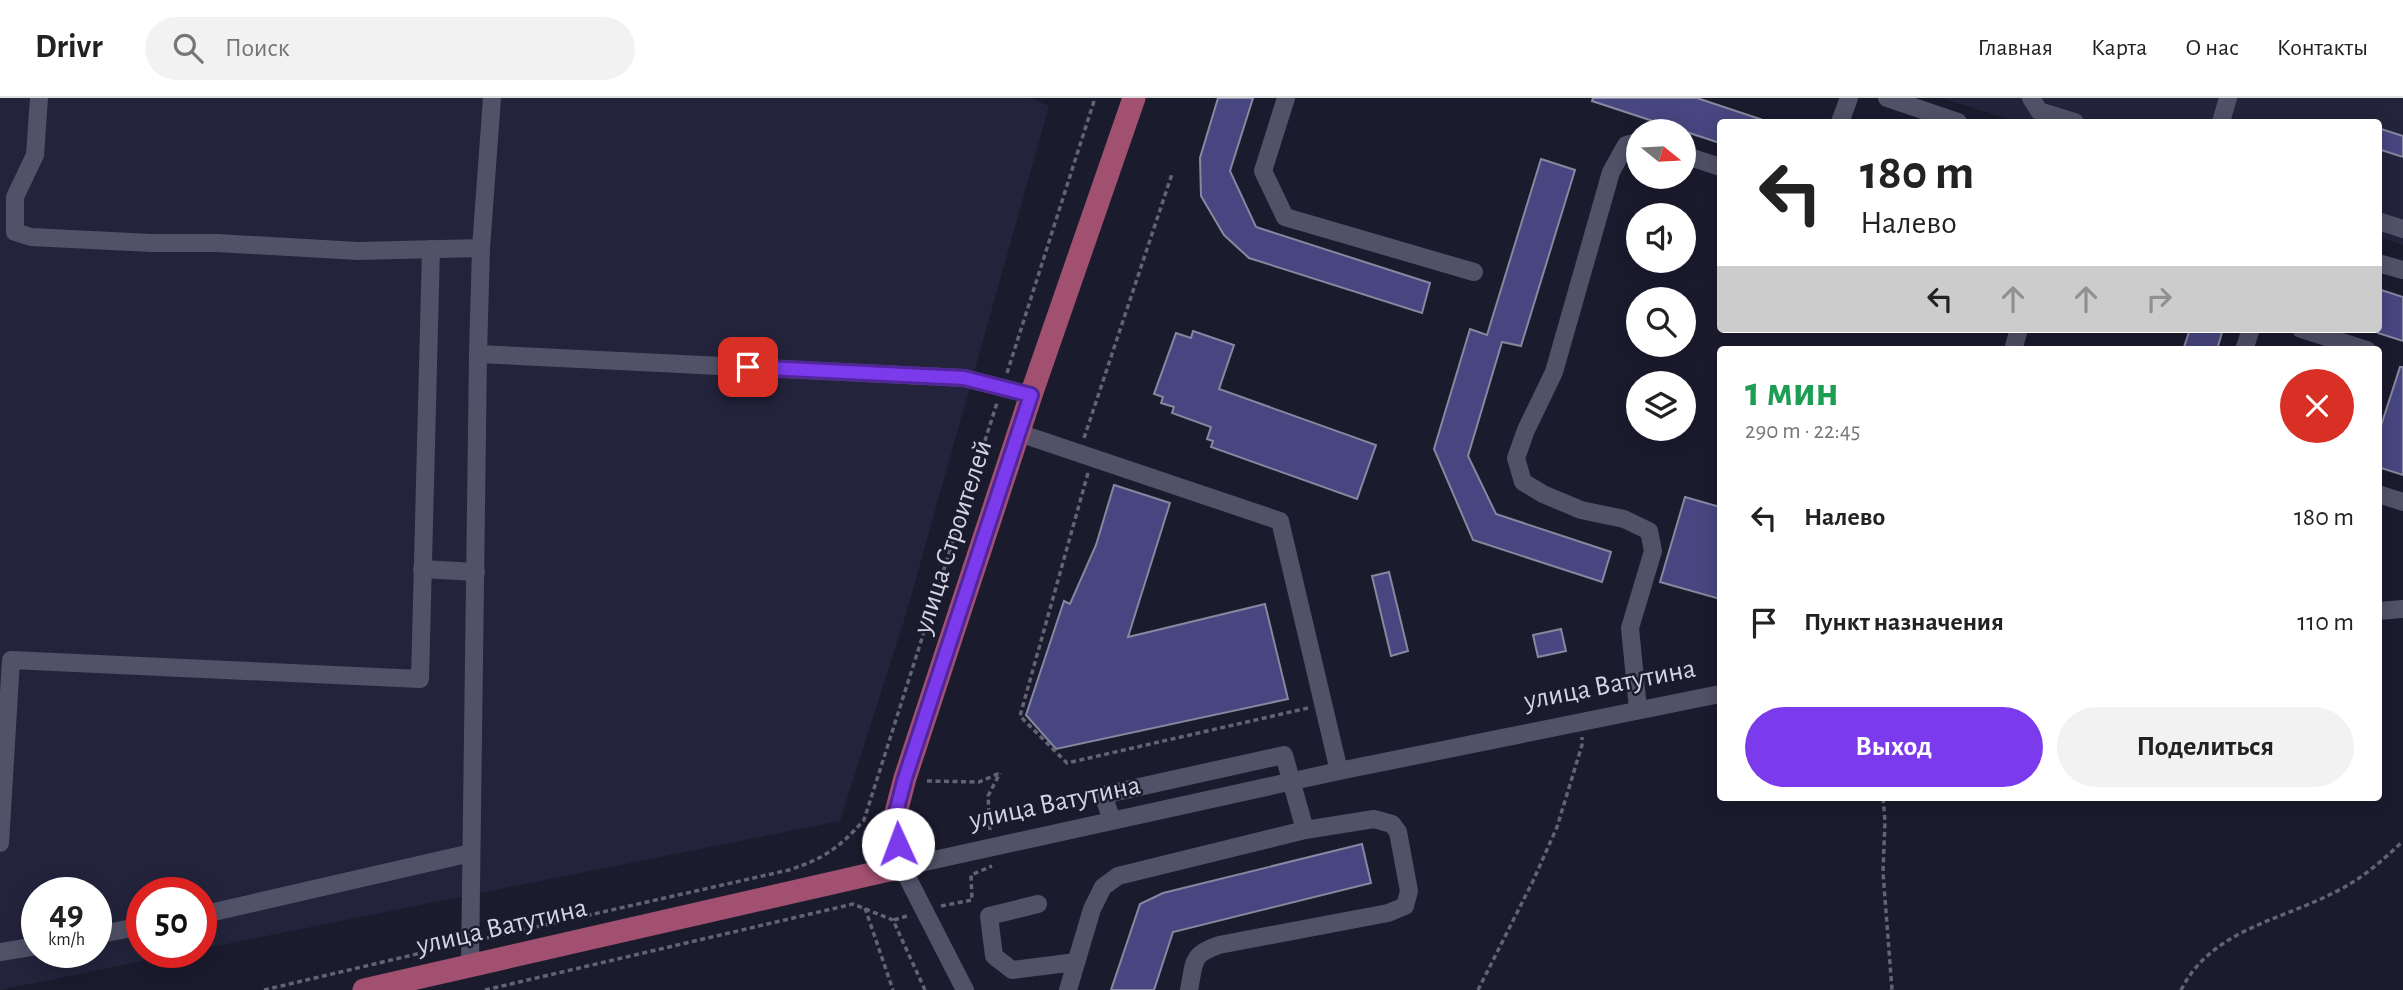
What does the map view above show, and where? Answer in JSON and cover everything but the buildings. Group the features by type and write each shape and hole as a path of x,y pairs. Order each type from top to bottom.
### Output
{"main road":[{"name":"улица Строителей","path":"902,867 894,820 905,778 1031,395 1134,98"},
{"name":"улица Ватутина","path":"364,990 470,953 902,867"}],"street":[{"path":"39,98 35,155 15,197 15,232 32,237 358,251 481,248"},
{"path":"470,953 478,354 481,248 492,98"},
{"path":"1286,98 1263,171 1285,217 1474,272"},
{"path":"1841,119 1849,98"},
{"path":"1887,98 1949,119"},
{"path":"2031,98 2039,111 2065,119"},
{"path":"2222,119 2228,98"},
{"path":"1626,145 1611,172 1554,372 1526,430 1517,458 1523,482 1543,494 1581,510 1624,519 1649,531 1653,551 1630,628 1638,709"},
{"path":"1696,159 1717,166"},
{"path":"2382,222 2403,229"},
{"path":"0,843 11,660 420,679 431,249"},
{"path":"2382,264 2403,270"},
{"path":"2314,333 2354,346"},
{"path":"478,354 964,378 1031,395"},
{"path":"1019,433 1280,521 1339,771"},
{"path":"2382,495 2403,502"},
{"path":"422,569 477,572"},
{"path":"2382,611 2403,609"},
{"name":"улица Ватутина","path":"902,867 1339,771 1717,695"},
{"path":"1112,820 1103,795 1284,755 1304,830"},
{"path":"1068,990 1092,909 1103,887 1118,876 1304,830 1374,819 1392,824 1398,832 1409,891 1405,906 1388,914 1219,945 1202,951 1196,958 1189,990"},
{"path":"217,911 471,853"},
{"name":"улица Строителей","path":"902,867 965,990"},
{"path":"1038,904 989,916 994,956 1012,970 1076,962"},
{"path":"0,952 21,949"}],"path":[{"path":"264,990 470,953 789,870 820,859 846,841 864,820 1095,98"},
{"path":"1172,174 1083,440 1083,454 1088,472 1020,716 1067,763 1324,704"},
{"path":"1478,990 1557,827 1582,745 1582,721"},
{"path":"927,780 979,782 1000,773 988,796 989,831"},
{"path":"1883,801 1883,872 1892,990"},
{"path":"2181,990 2189,975 2211,951 2239,932 2335,892 2375,868 2403,841"},
{"path":"485,990 853,904 893,920 972,900 971,876 998,863"},
{"path":"865,908 893,990"},
{"path":"893,920 925,990"}],"shaded area":[{"path":"0,98 1030,98 1049,106 906,614 840,821 217,946 217,877 126,877 126,964 112,967 112,877 21,877 21,968 108,968 0,990"},
{"path":"1941,98 2403,98 2403,245 2382,238 2382,119 2008,119"}],"route":[{"path":"748,367 964,378 1031,395 905,778 894,820 898,844"}]}
